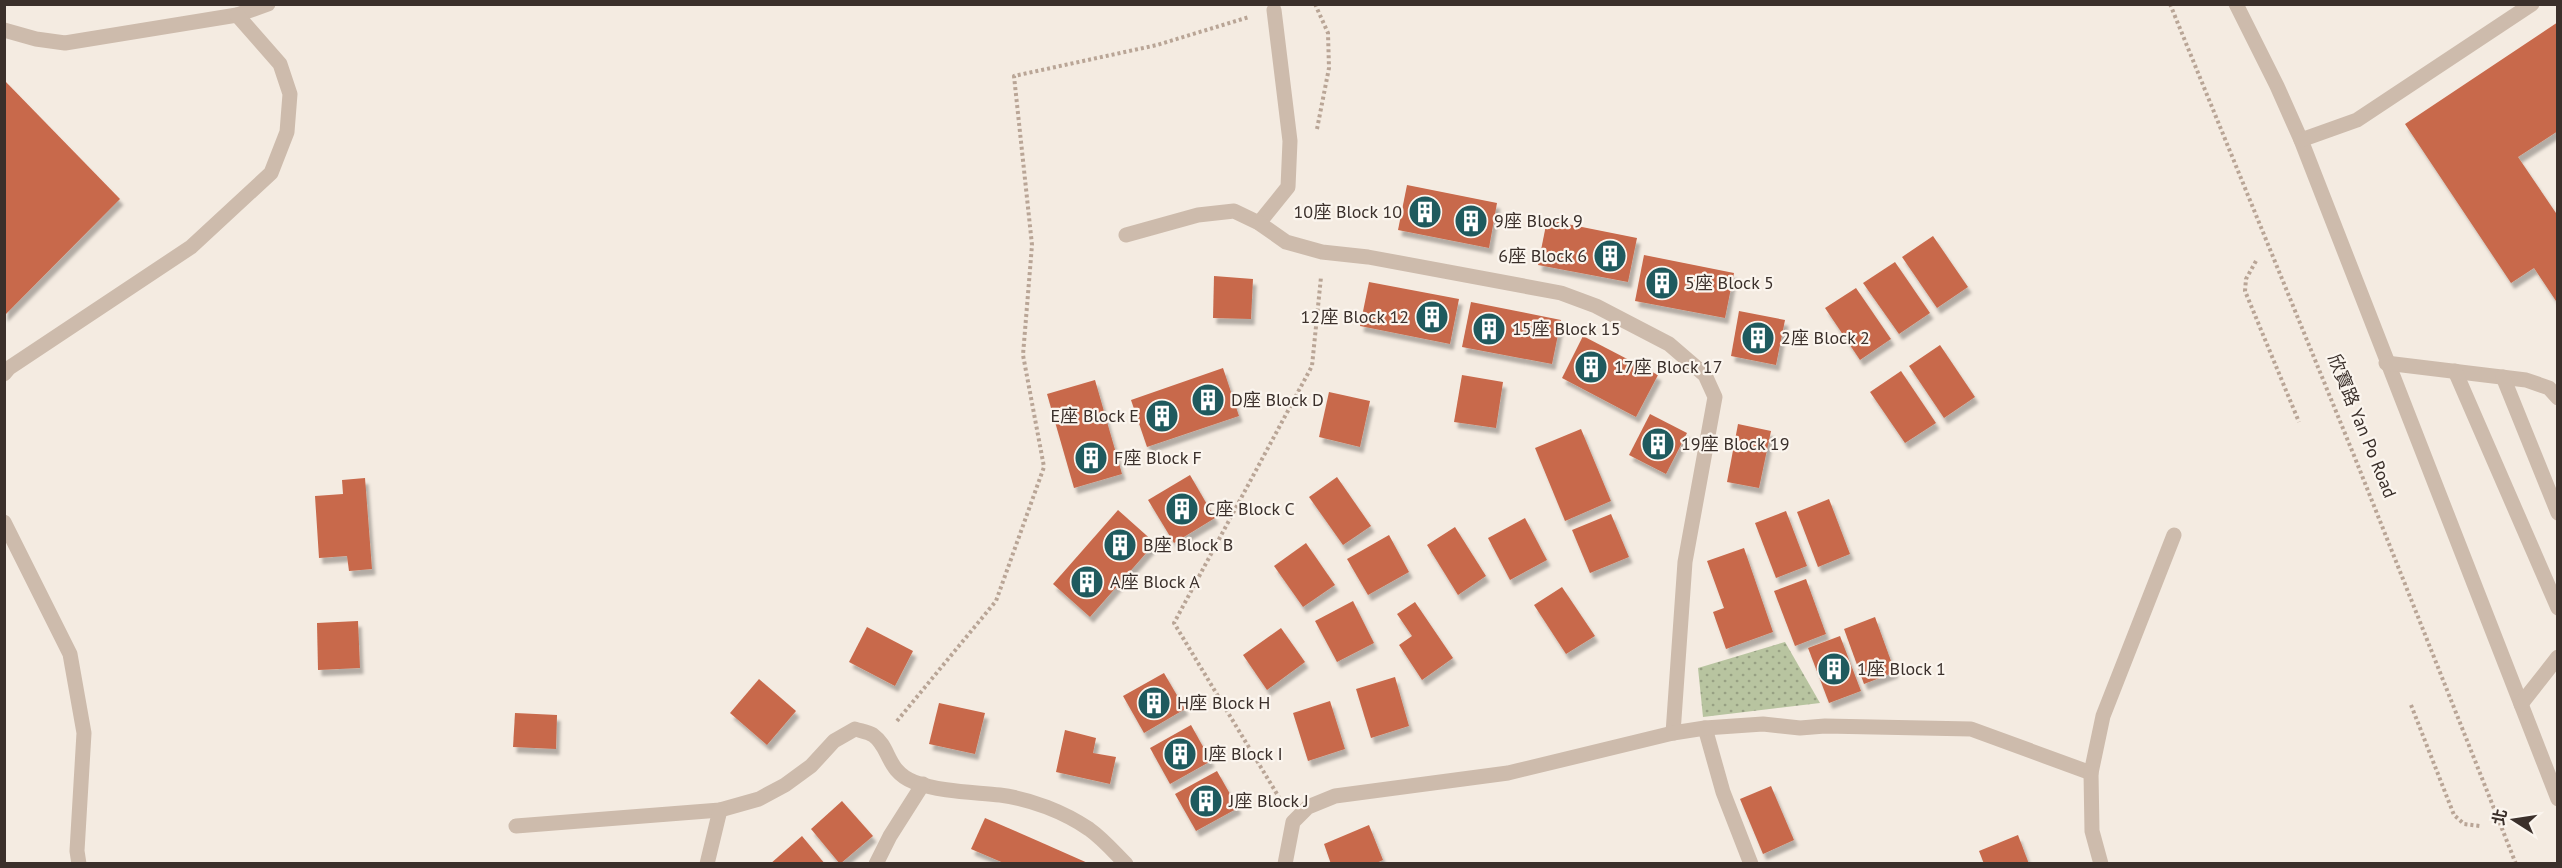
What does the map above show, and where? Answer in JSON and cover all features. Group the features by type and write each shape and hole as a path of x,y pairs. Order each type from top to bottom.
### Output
{"street":[{"path":"4,30 36,39 65,43 237,15 268,4"},
{"path":"2236,4 2301,140 2386,363 2558,799"},
{"path":"2301,140 2357,120 2532,4"},
{"path":"1259,223 1288,187 1290,141 1274,10"},
{"path":"4,374 9,368 191,247 271,173 287,132 290,94 279,64 237,15"},
{"path":"1126,235 1198,215 1234,211 1259,223 1286,242 1322,252 1368,257 1561,293 1596,306 1669,344 1705,375 1715,397 1685,562 1673,733"},
{"path":"2386,363 2526,380 2549,388 2558,398"},
{"path":"2455,371 2558,608"},
{"path":"2503,377 2558,513"},
{"path":"4,522 70,654 84,733 76,851 79,864"},
{"path":"2101,864 2092,831 2091,773 2103,716 2174,535"},
{"path":"2521,705 2558,657"},
{"path":"1285,864 1293,822 1308,807 1335,796 1508,773 1673,733 1705,728 1763,724 1800,728 1825,726 1971,729 2091,773"},
{"path":"1705,728 1723,792 1751,864"},
{"path":"516,826 720,810 759,799 785,785 811,766 834,741 855,729 873,735 891,765 900,774 923,784 943,789 1004,796 1063,813 1090,830 1126,864"},
{"path":"876,864 890,836 923,784"},
{"path":"707,864 720,810"}],"path":[{"path":"1315,4 1328,33 1329,68 1316,135"},
{"name":"欣寶路 Yan Po Road","path":"2170,4 2346,436 2516,864"},
{"path":"879,743 996,601 1044,467 1023,355 1032,245 1014,76 1157,45 1274,10"},
{"path":"1293,822 1174,623 1312,366 1322,252"},
{"path":"2256,261 2246,279 2245,291 2300,422"},
{"path":"2411,705 2454,815 2464,824 2481,826"}],"green space":[{"path":"1785,642 1820,703 1703,717 1698,668"}],"building":[{"path":"2558,22 2558,131 2518,157 2558,216 2558,304 2534,268 2511,283 2405,124"},
{"path":"4,80 120,199 4,316"},
{"path":"1407,185 1497,203 1489,248 1398,230"},
{"path":"1547,220 1637,238 1628,282 1538,265"},
{"path":"1933,236 1968,287 1937,308 1902,257"},
{"path":"1644,255 1734,273 1725,318 1635,301"},
{"path":"1895,262 1930,313 1899,334 1863,283"},
{"path":"1214,276 1253,279 1251,319 1213,318"},
{"path":"1369,282 1459,299 1450,344 1360,326"},
{"path":"1856,288 1891,339 1860,360 1825,308"},
{"path":"1471,302 1561,320 1552,364 1462,347"},
{"name":"2座 Block 2","path":"1739,311 1785,320 1776,365 1731,356"},
{"path":"1583,336 1658,375 1636,417 1562,378"},
{"path":"1940,345 1975,397 1944,418 1909,366"},
{"path":"1223,368 1239,416 1147,447 1131,400"},
{"path":"1901,371 1936,423 1905,443 1870,392"},
{"path":"1462,375 1503,382 1496,428 1454,422"},
{"path":"1095,380 1122,474 1074,488 1047,394"},
{"path":"1329,392 1370,401 1360,447 1319,437"},
{"name":"19座 Block 19","path":"1650,414 1687,433 1666,474 1629,455"},
{"path":"1738,424 1771,431 1759,488 1727,482"},
{"path":"1581,429 1611,501 1565,521 1535,448"},
{"name":"C座 Block C","path":"1190,475 1215,518 1174,543 1148,500"},
{"path":"1337,477 1371,526 1343,545 1309,497"},
{"path":"365,478 372,569 349,571 347,556 319,558 315,496 343,494 342,480"},
{"path":"1829,499 1850,554 1818,567 1797,512"},
{"path":"1118,510 1155,543 1090,617 1053,584"},
{"path":"1786,511 1807,566 1776,578 1755,523"},
{"path":"1611,514 1629,557 1590,573 1572,530"},
{"path":"1525,518 1547,560 1510,580 1488,538"},
{"path":"1455,527 1486,576 1458,595 1427,545"},
{"path":"1389,535 1409,572 1368,595 1347,559"},
{"path":"1306,543 1335,585 1303,607 1274,566"},
{"path":"1744,548 1773,632 1726,649 1713,612 1724,608 1707,561"},
{"path":"1806,579 1826,634 1795,646 1774,591"},
{"path":"1562,587 1595,636 1566,654 1534,605"},
{"path":"1353,601 1374,643 1337,662 1315,621"},
{"path":"1415,602 1453,658 1422,680 1399,645 1412,636 1397,614"},
{"path":"1875,617 1895,672 1864,684 1844,629"},
{"path":"358,621 360,668 318,670 317,623"},
{"path":"867,627 913,651 895,686 849,662"},
{"path":"1281,628 1305,662 1267,690 1243,655"},
{"name":"1座 Block 1","path":"1840,636 1861,691 1829,703 1808,648"},
{"name":"H座 Block H","path":"1164,673 1185,709 1144,733 1123,696"},
{"path":"1395,677 1409,726 1371,738 1356,689"},
{"path":"759,679 796,711 767,745 730,713"},
{"path":"1330,701 1345,749 1308,761 1293,713"},
{"path":"939,703 985,713 975,754 929,744"},
{"path":"515,713 557,715 556,749 513,747"},
{"name":"I座 Block I","path":"1191,725 1211,761 1170,784 1150,748"},
{"path":"1065,730 1096,738 1093,753 1116,757 1110,784 1056,772"},
{"name":"J座 Block J","path":"1217,771 1238,808 1196,831 1175,794"},
{"path":"1771,786 1794,840 1763,854 1740,799"},
{"path":"842,801 873,836 840,864 811,829"},
{"path":"985,818 1090,864 1006,864 971,849"},
{"path":"1369,825 1383,860 1374,864 1331,864 1324,844"},
{"path":"2018,835 2029,864 1984,864 1979,851"},
{"path":"802,836 825,864 770,864"}],"place":[{"name":"10座 Block 10","path":"1425,212"},
{"name":"9座 Block 9","path":"1471,221"},
{"name":"6座 Block 6","path":"1610,256"},
{"name":"5座 Block 5","path":"1662,283"},
{"name":"12座 Block 12","path":"1432,317"},
{"name":"15座 Block 15","path":"1489,329"},
{"name":"2座 Block 2","path":"1758,338"},
{"name":"17座 Block 17","path":"1591,367"},
{"name":"D座 Block D","path":"1208,400"},
{"name":"E座 Block E","path":"1162,416"},
{"name":"19座 Block 19","path":"1658,444"},
{"name":"F座 Block F","path":"1091,458"},
{"name":"C座 Block C","path":"1182,509"},
{"name":"B座 Block B","path":"1120,545"},
{"name":"A座 Block A","path":"1087,582"},
{"name":"1座 Block 1","path":"1834,669"},
{"name":"H座 Block H","path":"1154,703"},
{"name":"I座 Block I","path":"1180,754"},
{"name":"J座 Block J","path":"1206,801"}]}
